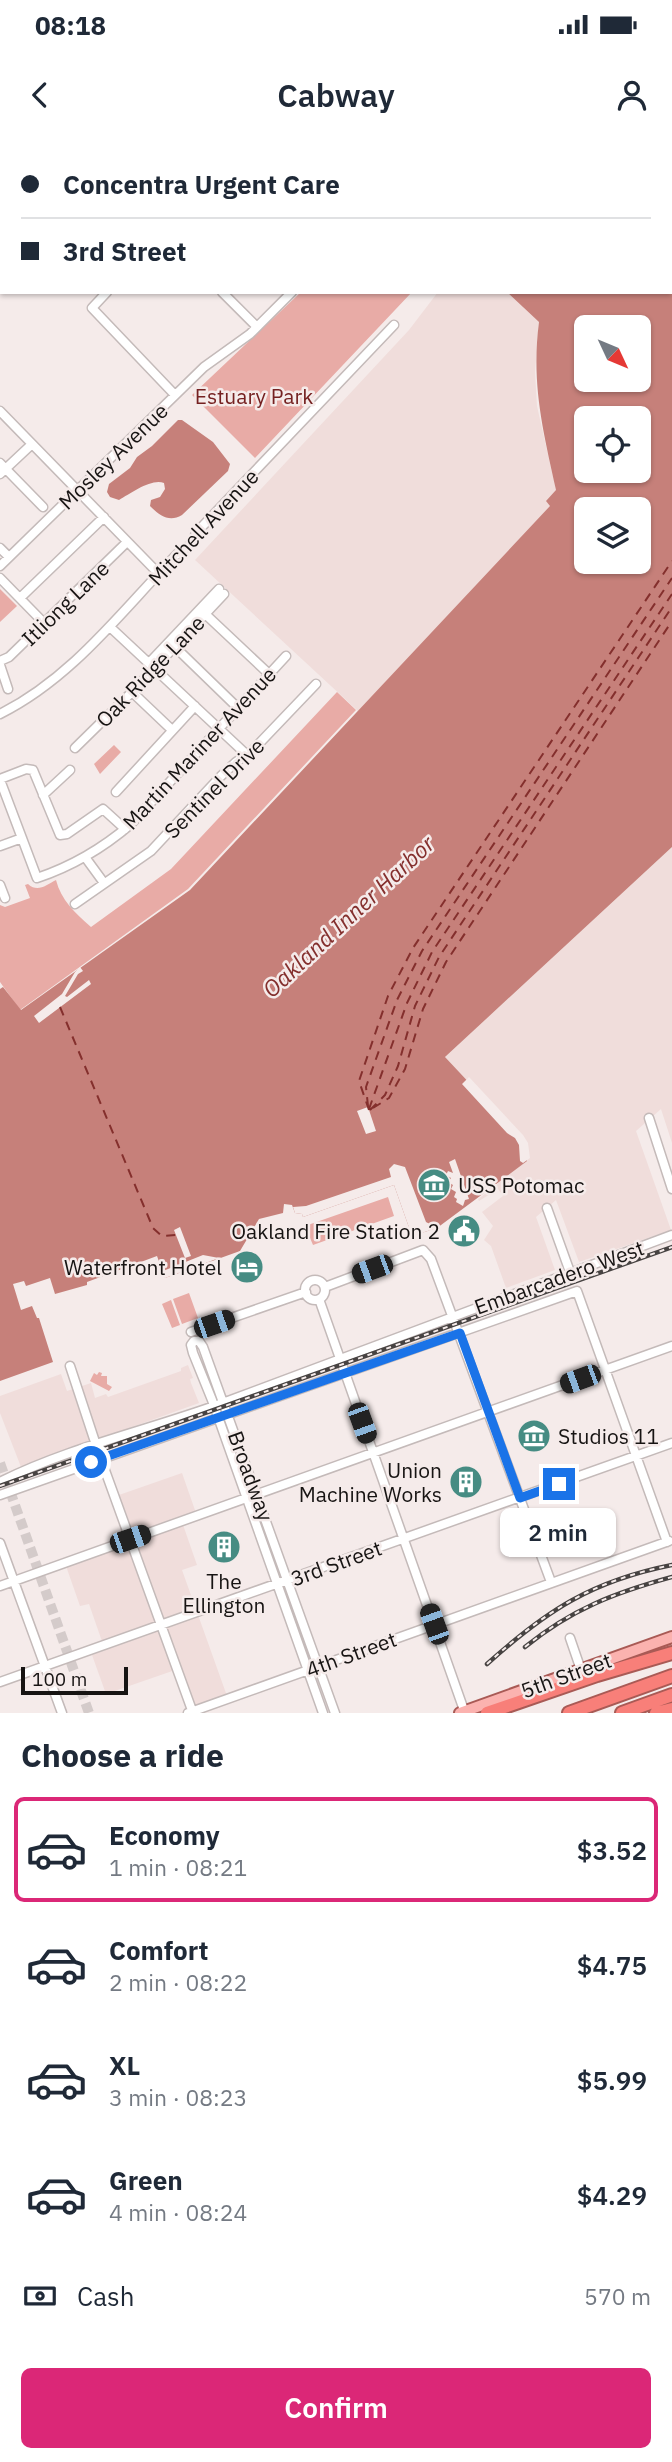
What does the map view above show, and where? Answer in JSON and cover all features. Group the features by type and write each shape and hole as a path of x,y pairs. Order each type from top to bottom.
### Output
{"highway":[{"path":"487,1713 672,1653"},
{"path":"514,1713 634,1664"},
{"path":"569,1713 672,1676"},
{"path":"622,1713 672,1695"},
{"path":"656,1713 672,1709"}],"main road":[{"name":"5th Street","path":"463,1713 672,1637"}],"street":[{"path":"105,294 92,308 175,395"},
{"path":"224,294 257,327"},
{"name":"Mosley Avenue","path":"0,566 210,361 257,327 290,294"},
{"name":"Mitchell Avenue","path":"0,714 47,685 110,626 180,551 192,544 196,533 394,325"},
{"path":"0,411 158,573"},
{"path":"32,444 2,469 43,507"},
{"path":"20,598 104,517"},
{"name":"Itliong Lane","path":"0,663 127,542"},
{"path":"0,548 9,557"},
{"path":"0,578 44,622"},
{"name":"Oak Ridge Lane","path":"75,748 132,692 151,666 221,592"},
{"path":"203,612 269,674"},
{"path":"110,626 247,755"},
{"path":"172,644 238,708"},
{"name":"Martin Mariner Avenue","path":"22,838 37,878 69,867 85,857 125,829 286,656"},
{"path":"0,663 8,689"},
{"name":"Sentinel Drive","path":"75,904 151,850 232,765 247,755 316,684"},
{"path":"132,692 172,730"},
{"path":"116,792 195,706"},
{"path":"0,846 22,838 0,779 31,769 60,835 67,834 103,809 125,829"},
{"path":"43,795 70,771"},
{"path":"85,857 104,883"},
{"path":"0,885 5,898"},
{"path":"649,1118 672,1189"},
{"path":"547,1208 570,1272"},
{"name":"Embarcadero West","path":"0,1479 223,1403 672,1235"},
{"path":"325,1287 423,1250 434,1264 551,1582"},
{"path":"313,1280 322,1282 325,1287 324,1295 319,1299 311,1298 306,1292 306,1286 313,1280"},
{"path":"191,1332 306,1292"},
{"name":"Embarcadero West","path":"0,1495 577,1292 606,1370"},
{"path":"319,1299 463,1713"},
{"name":"Broadway","path":"323,1713 214,1406 192,1353 191,1345 194,1341 199,1341 203,1347 335,1713"},
{"path":"0,1586 672,1346"},
{"path":"70,1366 100,1459 191,1712"},
{"path":"606,1370 670,1541"},
{"name":"3rd Street","path":"0,1682 672,1443"},
{"name":"4th Street","path":"191,1712 670,1541"},
{"path":"0,1543 62,1713"},
{"path":"570,1638 581,1670"}],"shaded area":[{"path":"436,294 509,294 539,322 535,372 537,406 556,490 551,506 358,711 195,560 409,330"},
{"path":"672,847 672,1143 661,1109 636,1131 671,1230 579,1262 556,1200 536,1217 555,1270 506,1288 491,1246 484,1240 493,1226 482,1212 503,1196 498,1189 479,1201 478,1199 497,1185 520,1137 445,1057"},
{"path":"188,1365 193,1378 190,1379 191,1383 199,1403 21,1467 0,1413 0,1396 61,1374 67,1391 91,1383 95,1398 106,1394 108,1397 181,1371 181,1368"},
{"path":"182,1473 196,1513 181,1519 197,1565 182,1570 227,1696 195,1707 181,1668 106,1694 92,1655 105,1650 89,1604 80,1606 66,1566 137,1541 119,1495"}],"green space":[{"name":"Estuary Park","path":"299,294 410,294 255,458 192,395"},
{"path":"0,589 17,606 0,622"},
{"path":"337,692 356,710 188,889 20,1010 0,982 0,905 5,907 30,898 25,885 39,888 56,880 65,900 91,927 171,869"},
{"path":"114,745 121,752 100,774 94,764"},
{"path":"388,1197 394,1216 313,1245 305,1226"},
{"path":"189,1293 198,1318 182,1324 173,1299"},
{"path":"171,1300 180,1325 172,1328 162,1304"},
{"path":"94,1373 97,1375 102,1373 101,1376 107,1376 107,1384 112,1387 109,1391 90,1381"}],"water":[{"name":"Oakland Inner Harbor","path":"509,294 672,294 672,847 445,1057 520,1137 527,1161 437,1228 412,1236 394,1185 303,1217 302,1214 295,1213 292,1205 284,1204 283,1213 259,1219 240,1251 165,1278 157,1256 87,1282 87,1285 55,1294 50,1278 26,1286 24,1281 13,1284 21,1310 32,1306 39,1318 53,1362 0,1381 0,989 3,987 21,1010 190,890 550,506 546,501 556,490 537,387 539,322"},
{"path":"178,420 182,420 213,442 230,464 228,471 182,515 173,518 164,517 150,506 151,500 160,497 165,489 164,483 148,484 119,500 110,497 107,492 109,484 130,468 137,457"}],"pier":[{"path":"80,967 83,971 78,974 65,996 89,980 91,984 39,1023 34,1016 62,994"},
{"path":"469,1077 523,1135 528,1143 530,1158 523,1163 520,1161 519,1145 515,1138 507,1133 462,1084"},
{"path":"368,1107 376,1131 366,1134 357,1111"},
{"path":"455,1159 469,1199 465,1200 463,1206 456,1202 456,1192 448,1182 451,1178 446,1175 448,1171 453,1173 449,1162"},
{"path":"394,1164 405,1167 426,1222 437,1228 412,1236 394,1185 303,1217 302,1214 295,1213 293,1207 306,1206 391,1177 389,1169"},
{"path":"180,1227 191,1256 185,1258 174,1230"},
{"path":"203,1255 219,1258 165,1278 163,1271"}],"ferry route":[{"path":"369,1110 359,1081 388,996 413,948 672,561"},
{"path":"368,1106 366,1087 397,1000 422,951 672,578"},
{"path":"369,1109 407,1003 432,952 672,594"},
{"path":"370,1110 385,1095 398,1066 415,1006 439,957 672,607"},
{"path":"373,1108 389,1098 405,1069 423,1009 446,962 672,621"},
{"path":"60,1007 153,1228 162,1236 176,1235"}],"tunnel":[{"path":"0,1463 89,1713"}],"railway":[{"path":"0,1486 672,1247"},
{"path":"487,1664 530,1628 572,1600 618,1580 672,1565"},
{"path":"525,1647 577,1612 631,1589 672,1577"}],"place":[{"name":"USS Potomac","path":"434,1185"},
{"name":"Oakland Fire Station 2","path":"464,1231"},
{"name":"Waterfront Hotel","path":"247,1267"},
{"name":"Studios 11","path":"534,1436"},
{"name":"Union Machine Works","path":"466,1482"},
{"name":"The Ellington","path":"224,1547"}],"route":[{"path":"91,1462 460,1333 520,1498 559,1484"}]}
